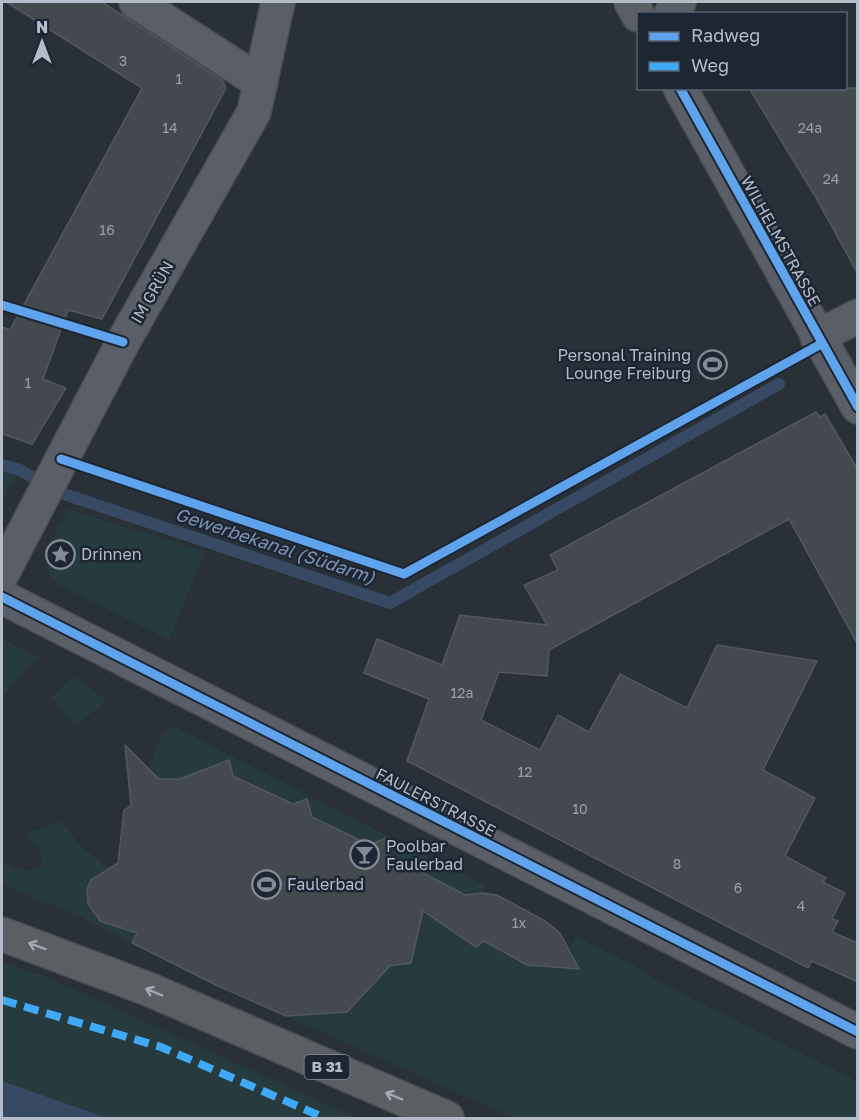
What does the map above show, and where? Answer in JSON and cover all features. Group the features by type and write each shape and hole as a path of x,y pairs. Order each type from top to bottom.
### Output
{"highway":[{"name":"B 31","path":"2,934 148,989 447,1119"}],"street":[{"path":"136,2 261,83"},
{"name":"IM GRÜN","path":"2,574 43,491 123,342 254,112 278,2"},
{"name":"WILHELMSTRASSE","path":"681,90 858,407"},
{"path":"817,337 858,316"},
{"name":"FAULERSTRASSE","path":"2,597 858,1032"}],"green space":[{"path":"2,471 17,476 2,502"},
{"path":"68,509 205,552 169,640 56,583 50,575 48,556 54,536"},
{"path":"2,638 38,658 21,673 5,695 2,694"},
{"path":"74,677 107,701 77,724 67,717 51,697"},
{"path":"175,727 486,886 482,893 465,895 389,855 385,838 370,845 233,776 229,760 158,789 149,769 163,731"},
{"path":"61,821 78,843 108,868 95,879 88,893 87,900 93,915 106,924 128,923 136,936 132,943 77,915 2,885 2,861 27,870 42,865 40,851 25,834"},
{"path":"421,915 430,916 476,946 484,941 522,961 541,967 565,969 574,952 569,949 576,936 641,969 654,979 857,1081 857,1118 515,1118 286,1016 347,1012 396,960 409,962 412,958"},
{"path":"2,962 46,977 356,1118 107,1118 2,1081"}],"water":[{"path":"2,1081 107,1118 2,1118"}],"building":[{"path":"6,2 102,2 222,80 226,88 102,319 68,310 43,379 66,388 32,444 2,434 2,327 10,330 142,88"},
{"path":"858,88 858,274 815,196 750,90"},
{"path":"816,412 820,417 825,414 858,470 858,645 789,519 549,650 547,676 499,672 481,720 540,750 558,715 589,732 620,674 687,708 717,645 817,661 763,770 815,798 785,856 826,878 823,882 845,893 832,919 838,921 832,932 858,943 858,982 812,961 808,968 407,761 429,699 364,673 377,639 442,665 460,615 547,625 524,585 558,570 550,555"},
{"name":"Faulerbad","path":"125,745 159,779 180,779 229,760 233,776 293,804 307,799 312,817 370,845 385,838 389,855 465,895 482,893 497,895 545,921 560,933 579,969 527,965 484,941 476,947 423,911 411,963 390,966 347,1012 286,1016 216,985 132,943 137,933 100,921 88,904 87,889 91,880 118,863 124,810 131,806"}],"waterway":[{"name":"Gewerbekanal (Südarm)","path":"2,465 20,470 61,493 390,603 779,384"}],"marked path":[{"path":"2,1000 161,1047 325,1118"}],"cycle path":[{"path":"681,90 858,407"},
{"path":"2,305 123,342"},
{"path":"61,459 404,574 821,344"},
{"path":"2,597 858,1032"}],"place":[{"name":"Personal Training Lounge Freiburg","path":"712,364"},
{"name":"Drinnen","path":"60,554"},
{"name":"Poolbar Faulerbad","path":"365,855"},
{"name":"Faulerbad","path":"266,884"}]}
